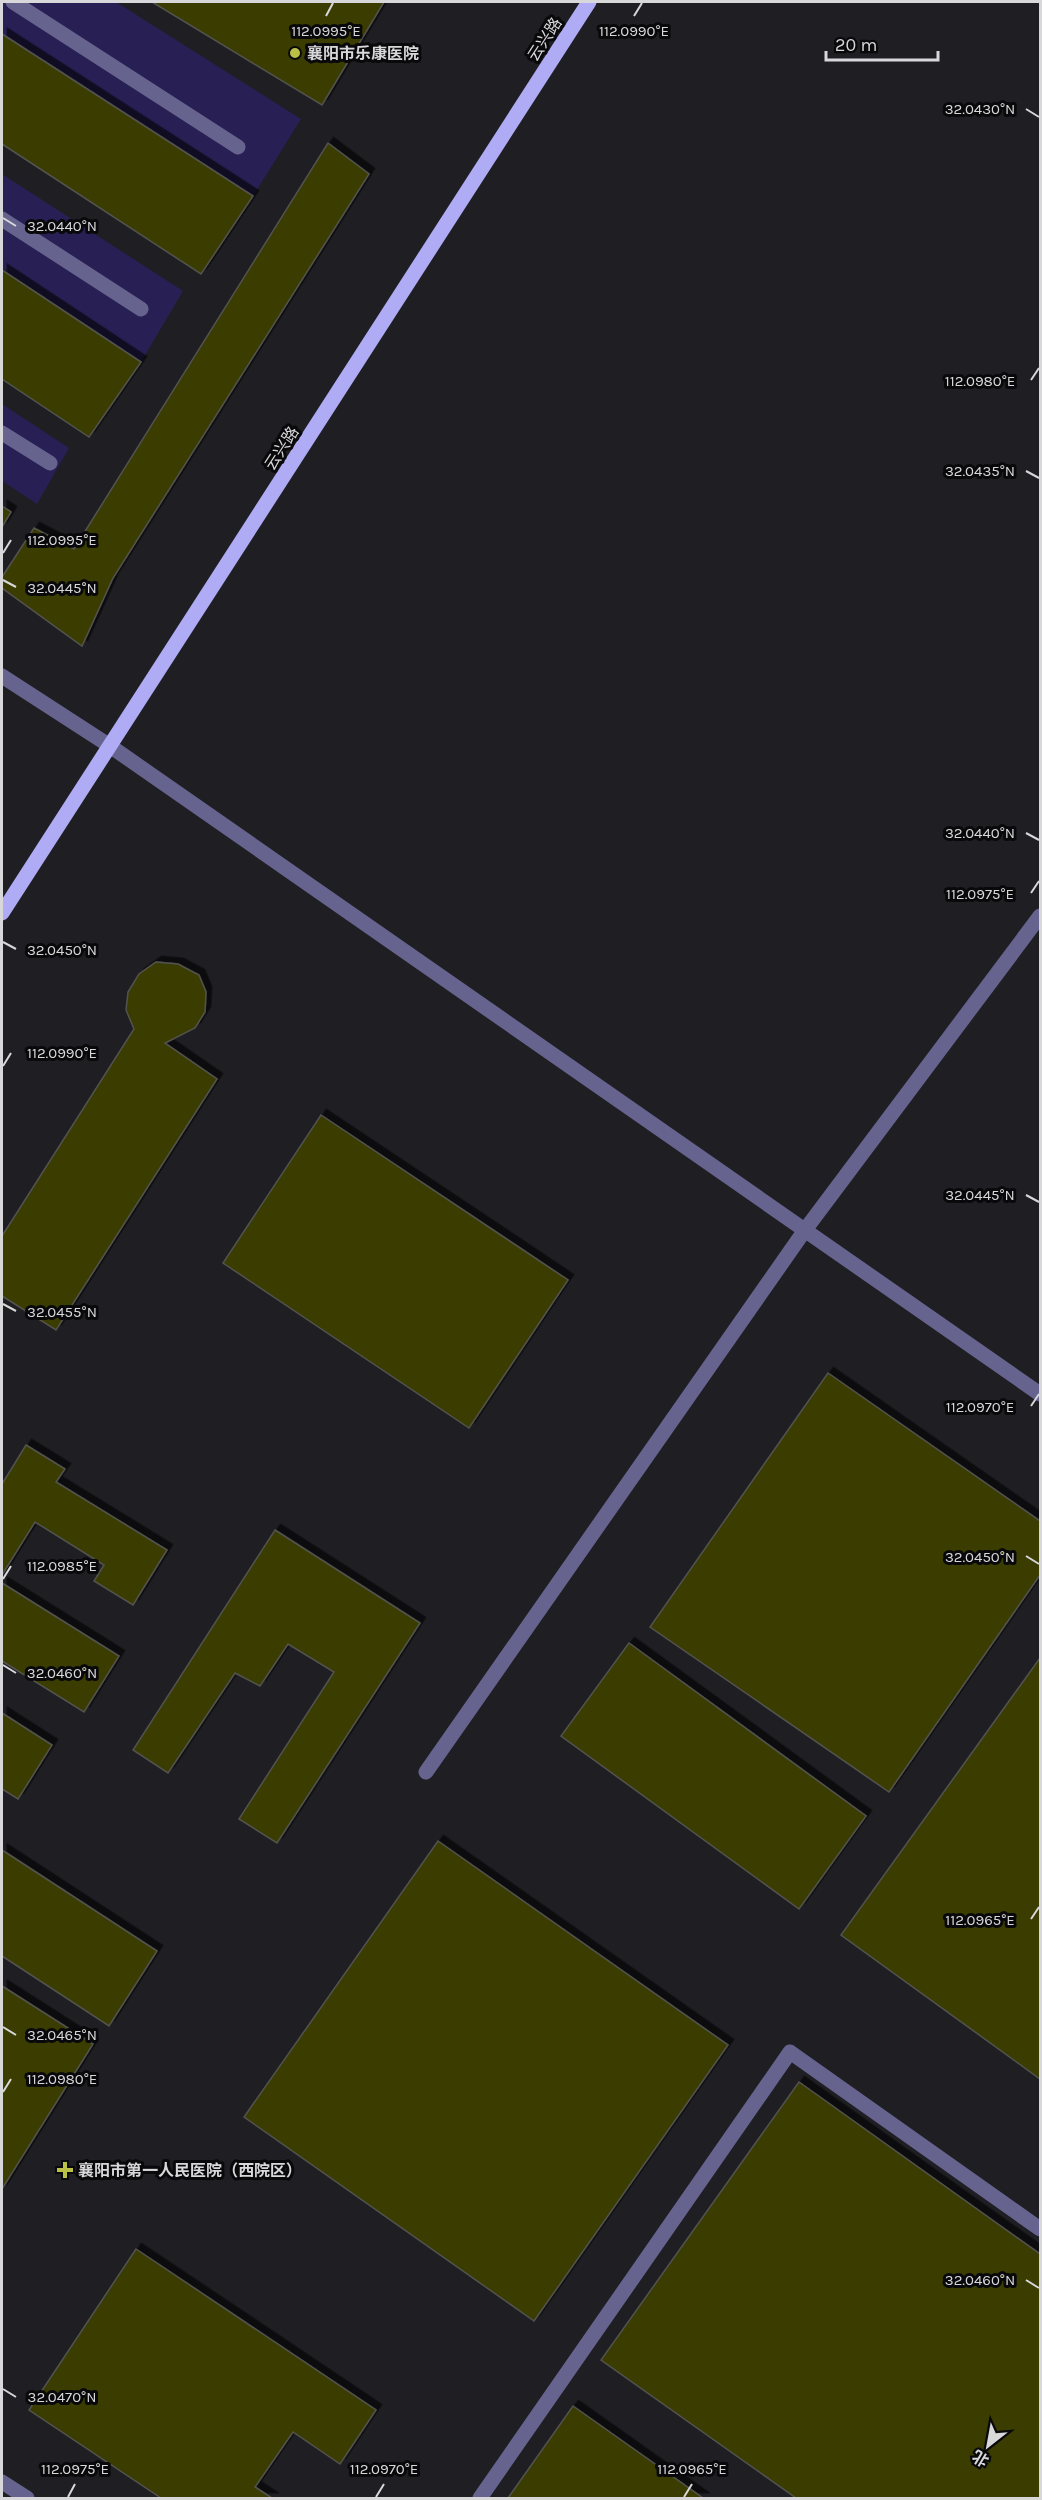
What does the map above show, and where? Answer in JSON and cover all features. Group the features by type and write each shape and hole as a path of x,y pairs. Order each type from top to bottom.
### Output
{"main road":[{"name":"云兴路","path":"2,913 589,2"}],"street":[{"path":"13,2 238,147"},
{"path":"2,219 141,309"},
{"path":"2,433 50,463"},
{"path":"2,676 110,746 1041,1394"},
{"path":"426,1772 805,1230 1041,916"},
{"path":"480,2499 790,2052 1041,2229"},
{"path":"2,2482 27,2499"}],"shaded area":[{"path":"2,2 116,2 301,119 253,196 2,34"},
{"path":"2,174 183,291 141,362 2,268"},
{"path":"2,404 69,448 37,504 2,481"}],"building":[{"name":"襄阳市乐康医院","path":"152,2 384,2 322,105"},
{"path":"2,34 253,196 201,274 2,144"},
{"path":"328,143 369,174 113,578 82,646 2,588 2,577 34,528 74,549"},
{"path":"2,270 141,362 89,437 2,379"},
{"path":"2,506 11,512 2,527"},
{"path":"156,962 178,964 199,975 206,992 205,1012 195,1028 165,1043 217,1079 56,1330 2,1296 2,1236 134,1029 126,1010 128,992 139,974"},
{"path":"321,1115 568,1280 469,1428 223,1263"},
{"path":"828,1373 1040,1521 1040,1575 889,1792 650,1627"},
{"path":"26,1445 65,1469 56,1482 167,1550 133,1605 94,1581 104,1565 35,1522 2,1575 2,1484"},
{"path":"275,1530 420,1623 277,1843 239,1819 334,1672 288,1644 260,1686 235,1673 168,1773 133,1750"},
{"path":"2,1583 119,1656 84,1712 2,1661"},
{"path":"629,1643 866,1816 799,1909 561,1736"},
{"path":"1040,1658 1040,2079 841,1935"},
{"path":"2,1713 52,1745 18,1799 2,1789"},
{"path":"438,1841 728,2045 534,2321 244,2117"},
{"path":"2,1850 157,1951 109,2026 2,1956"},
{"path":"2,1986 93,2044 2,2189"},
{"path":"799,2082 1040,2254 1040,2498 796,2498 601,2360"},
{"path":"136,2249 376,2410 340,2464 293,2432 255,2487 272,2498 161,2498 29,2410"},
{"path":"573,2406 703,2498 508,2498"}],"place":[{"name":"襄阳市乐康医院","path":"295,53"},
{"name":"襄阳市第一人民医院（西院区）","path":"65,2170"}]}
